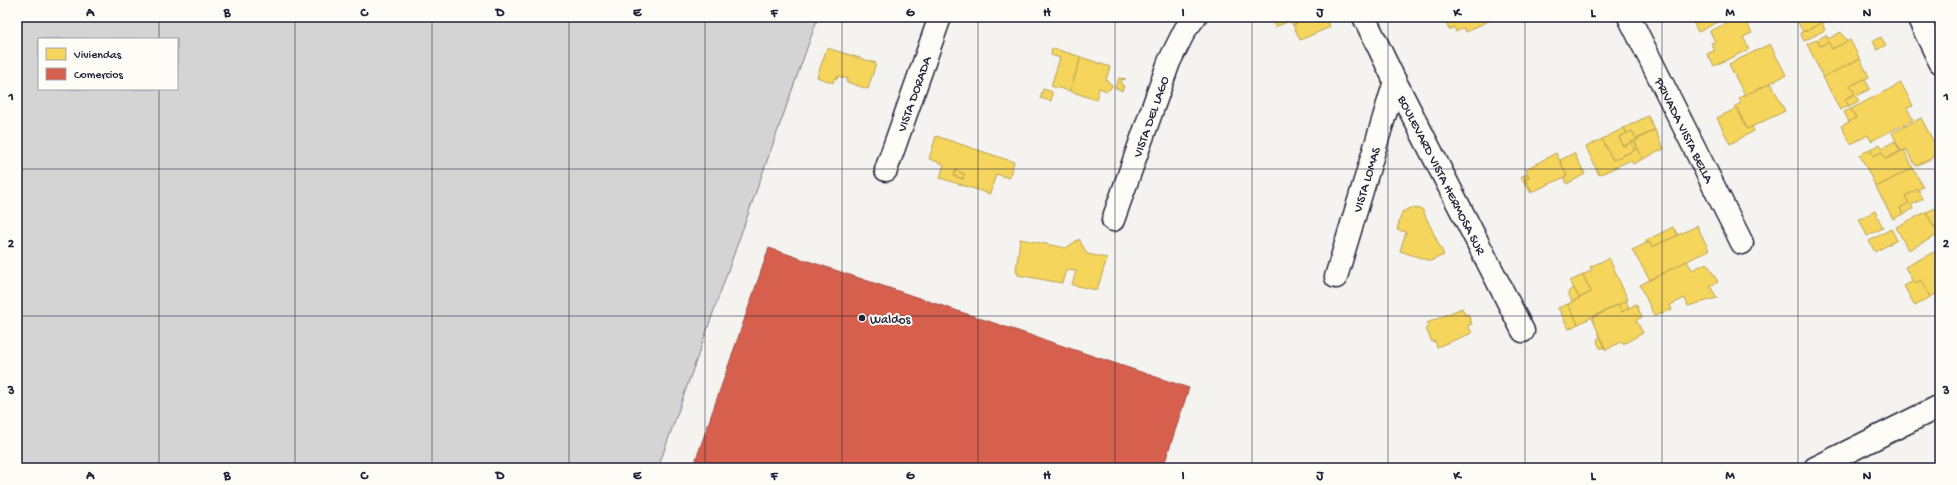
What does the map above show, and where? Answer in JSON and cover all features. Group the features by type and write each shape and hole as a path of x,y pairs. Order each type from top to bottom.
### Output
{"street":[{"name":"VISTA DORADA","path":"886,170 940,17"},
{"name":"VISTA DEL LAGO","path":"1113,220 1169,62 1185,30 1195,17"},
{"name":"BOULEVARD VISTA HERMOSA SUR","path":"1364,17 1395,81 1523,331"},
{"name":"PRIVADA VISTA BELLA","path":"1628,17 1742,243"},
{"path":"1918,17 1940,62"},
{"name":"VISTA LOMAS","path":"1336,278 1395,81"},
{"path":"1815,468 1940,406"}],"shaded area":[{"path":"17,17 818,17 658,468 17,468"}],"building: Viviendas":[{"path":"1270,17 1290,17 1292,20 1275,27"},
{"path":"1290,17 1310,17 1293,25 1290,21 1292,20"},
{"path":"1310,17 1325,17 1330,27 1300,40 1293,25"},
{"path":"1444,17 1496,17 1466,32 1464,28 1456,32 1454,27 1449,30"},
{"path":"1728,17 1698,32 1691,18"},
{"path":"1744,17 1752,33 1743,37 1749,49 1714,66 1707,54 1715,50 1711,43 1715,42 1710,31"},
{"path":"1795,17 1825,17 1827,21 1803,32"},
{"path":"1822,23 1825,30 1804,41 1800,33"},
{"path":"1841,32 1847,42 1832,49 1828,42 1820,46 1817,40 1826,35 1828,39"},
{"path":"1881,37 1886,45 1877,50 1873,41"},
{"path":"1817,40 1820,46 1828,42 1832,49 1850,40 1860,59 1823,77 1807,44"},
{"path":"1770,44 1786,75 1745,96 1729,64"},
{"path":"827,48 876,63 868,89 846,82 848,79 838,76 837,79 834,78 833,83 817,77"},
{"path":"1052,48 1081,57 1070,91 1051,86 1060,58 1051,55"},
{"path":"1081,57 1110,67 1106,80 1112,85 1111,88 1107,91 1099,88 1096,100 1070,91"},
{"path":"1860,59 1869,77 1850,86 1855,94 1845,99 1849,106 1840,110 1823,77"},
{"path":"1119,78 1126,79 1121,80 1122,86 1124,86 1122,91 1115,88"},
{"path":"1865,79 1870,89 1856,96 1859,101 1849,106 1845,99 1855,94 1850,86"},
{"path":"1771,83 1785,111 1747,129 1735,106 1741,103 1739,98"},
{"path":"1901,83 1913,106 1907,108 1913,120 1871,141 1868,135 1851,144 1841,126 1856,118 1851,109"},
{"path":"1043,89 1052,92 1051,101 1040,98"},
{"path":"1737,108 1747,129 1752,126 1754,131 1730,144 1717,118"},
{"path":"1851,109 1856,118 1849,122 1844,112"},
{"path":"1648,116 1655,130 1636,139 1632,131 1627,134 1624,128"},
{"path":"1921,118 1940,154 1916,166 1906,149 1901,151 1892,133"},
{"path":"1624,128 1627,134 1619,137 1623,146 1631,142 1635,150 1613,160 1602,139"},
{"path":"1655,130 1664,149 1643,159 1634,141"},
{"path":"1632,131 1637,140 1623,146 1619,137"},
{"path":"936,136 1014,162 1009,178 996,174 990,194 940,178 944,164 929,159","holes":["956,170 964,174 963,179 954,176"]},
{"path":"1602,139 1613,160 1635,150 1631,142 1634,141 1643,159 1633,164 1631,160 1599,175 1586,147"},
{"path":"1895,141 1900,151 1886,159 1882,152 1873,156 1870,149 1880,144 1882,148"},
{"path":"1870,149 1873,156 1882,152 1886,159 1904,150 1913,168 1876,187 1860,155"},
{"path":"1556,153 1567,176 1532,192 1525,179 1529,177 1526,169"},
{"path":"1574,153 1585,174 1567,184 1564,178 1567,176 1560,160"},
{"path":"1913,168 1923,187 1905,196 1909,203 1900,208 1903,214 1893,219 1876,187"},
{"path":"956,170 964,174 963,179 954,176"},
{"path":"1527,174 1529,177 1525,179 1532,192 1531,193 1521,177"},
{"path":"1918,189 1923,199 1911,205 1913,209 1903,214 1900,208 1909,203 1905,196"},
{"path":"1410,208 1422,209 1444,255 1430,261 1400,251 1406,232 1397,230 1402,212"},
{"path":"1936,208 1940,217 1940,224 1934,227 1926,212"},
{"path":"1875,211 1883,228 1867,236 1859,219"},
{"path":"1926,212 1934,227 1940,224 1940,234 1908,250 1896,227"},
{"path":"1697,226 1709,250 1650,280 1632,250 1649,242 1652,247"},
{"path":"1673,227 1678,235 1652,247 1649,242 1647,243 1645,241"},
{"path":"1891,229 1897,240 1875,252 1869,241"},
{"path":"1020,239 1066,248 1079,239 1087,254 1107,258 1097,290 1072,285 1076,271 1066,270 1062,283 1018,275 1016,272"},
{"path":"1940,249 1940,292 1930,297 1921,280 1914,284 1905,267"},
{"path":"1609,258 1628,300 1578,324 1568,304 1591,292 1583,275 1592,270 1590,267"},
{"path":"1687,261 1692,270 1707,263 1718,282 1710,286 1717,298 1688,306 1685,298 1670,305 1672,310 1654,315 1640,285"},
{"path":"1583,275 1591,292 1579,298 1570,281"},
{"path":"1921,280 1930,297 1915,306 1904,286 1913,281 1914,284"},
{"path":"1574,288 1579,298 1572,302 1568,292"},
{"path":"1626,301 1629,308 1622,312 1618,305"},
{"path":"1568,304 1578,324 1569,329 1558,308"},
{"path":"1636,304 1642,317 1636,320 1643,333 1623,344 1622,341 1606,350 1592,318 1618,305 1622,312"},
{"path":"1462,308 1465,315 1468,314 1472,324 1468,325 1472,333 1437,347 1435,341 1432,342 1426,329 1429,327 1427,323"},
{"path":"1600,336 1605,348 1600,348 1598,344 1597,340"}],"building: Comercios":[{"name":"Waldos","path":"769,248 1189,388 1163,468 693,468"}],"place":[{"name":"Waldos","path":"862,318"}]}
